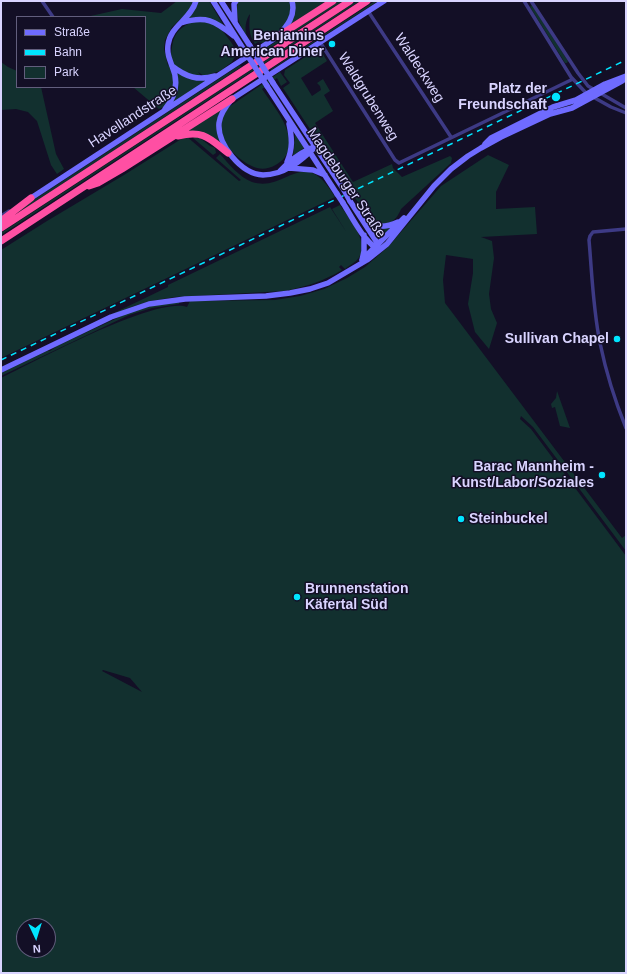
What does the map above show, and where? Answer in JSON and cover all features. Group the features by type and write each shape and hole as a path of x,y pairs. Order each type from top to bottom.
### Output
{"highway":[{"path":"277,37 333,1"},
{"path":"1,228 350,1"},
{"path":"1,241 367,1"},
{"path":"82,189 98,183 232,99"},
{"path":"172,137 198,133 213,141 228,153"},
{"path":"1,221 31,198"}],"main road":[{"path":"161,114 170,102 175,91 176,83 168,55 168,41 172,33 192,10 196,1"},
{"name":"Magdeburger Straße","path":"213,1 234,36 364,235 377,247"},
{"name":"Magdeburger Straße","path":"221,1 365,223 377,247"},
{"path":"235,23 234,4 236,1"},
{"name":"Havellandstraße","path":"31,198 277,37 288,24 292,16 292,1"},
{"path":"315,147 309,151 302,152 279,172 264,175 253,173 244,168 228,153 220,137 219,121 222,113 232,99 384,1"},
{"path":"181,23 205,19 216,23 234,36"},
{"path":"172,66 192,78 200,79 221,74"},
{"path":"481,148 491,138 553,107 565,104 626,77"},
{"path":"377,247 394,236 413,210 451,169 481,148 550,114 572,108 626,77"},
{"path":"288,165 292,140 289,120"},
{"path":"288,165 313,170 325,175"},
{"path":"1,370 111,317 149,304 185,299 290,294 328,283 361,262 377,247 401,220 413,210"},
{"path":"365,223 380,227 391,225 401,220"},
{"path":"361,262 364,251 364,235"}],"street":[{"path":"42,1 52,16"},
{"path":"524,1 573,79 587,94 626,113"},
{"path":"532,2 588,86 624,107"},
{"name":"Waldeckweg","path":"368,11 451,137"},
{"name":"Waldgrubenweg","path":"320,42 395,160 399,163 451,137"},
{"path":"451,137 573,79"},
{"name":"Havellandstraße","path":"1,216 31,198"},
{"path":"626,229 593,232 589,240 595,308 600,342 609,378 626,428"}],"green space":[{"path":"177,1 194,1 188,12 172,27 165,40 164,49 168,66 175,37 183,27 190,23 188,17 198,1 209,1 224,26 221,29 239,55 220,71 204,76 198,72 205,81 174,102 159,109 134,88 146,88 146,16 90,16 122,9 161,13"},
{"path":"238,1 290,1 290,19 276,34 263,43 258,42 255,44 250,33 250,14 246,24 247,36 240,24 237,15"},
{"path":"294,1 326,1 290,26"},
{"path":"339,1 343,1 267,50 266,48"},
{"path":"357,1 360,1 1,235 1,233"},
{"path":"375,1 378,1 271,70 271,69"},
{"path":"532,5 568,61 567,63 565,63 530,7"},
{"path":"316,50 321,51 327,61 301,78 312,96 321,90 317,83 323,79 330,91 324,95 333,111 315,123 353,182 392,164 393,168 402,177 450,156 452,158 451,163 401,209 395,219 390,222 378,224 363,210 283,88 290,83 284,75 285,70"},
{"path":"1,62 16,71 16,88 41,88 56,154 64,169 57,174 51,165 37,121 28,112 16,109 1,110"},
{"path":"240,65 241,67 18,213 26,205"},
{"path":"280,72 287,82 281,86 277,78 262,89 284,122 289,137 289,149 287,155 276,165 261,169 251,166 233,152 224,140 221,133 220,124 229,107"},
{"path":"222,107 218,117 217,130 222,145 186,132"},
{"path":"295,134 304,148 293,156 294,148"},
{"path":"186,136 239,181 241,180 216,158 220,154 239,174 252,182 265,184 295,173 304,171 314,173 324,181 335,197 1,358 1,250"},
{"path":"195,136 215,148 216,153 213,155 193,138"},
{"path":"488,155 509,165 496,192 496,209 535,207 537,234 481,237 492,241 494,258 489,294 491,309 497,323 489,349 475,332 468,304 473,273 473,259 446,255 443,280 445,303 622,538 626,535 626,551 533,427 521,416 520,419 531,429 626,556 626,973 1,973 1,378 95,332 123,320 150,311 171,306 187,307 190,301 275,300 300,296 324,289 365,267 388,247 441,186","holes":["103,670 130,678 142,692 102,671"]},
{"path":"340,205 358,232 362,247 361,255 355,262 345,269 341,265 339,267 342,270 328,277 307,285 284,291 175,297 151,301 134,306 89,325 330,207 347,233 332,209"},
{"path":"370,227 381,229 391,227 379,240"},
{"path":"179,302 179,304 152,308 129,315 1,376 1,373 128,313 152,306"},
{"path":"557,391 570,428 560,426 555,407 552,408 551,404 556,398"}],"railway":[{"path":"1,360 626,60"}],"place":[{"name":"Benjamins American Diner","path":"332,44"},
{"name":"Platz der Freundschaft","path":"556,97"},
{"name":"Sullivan Chapel","path":"617,339"},
{"name":"Barac Mannheim - Kunst/Labor/Soziales","path":"602,475"},
{"name":"Steinbuckel","path":"461,519"},
{"name":"Brunnenstation Käfertal Süd","path":"297,597"}]}
